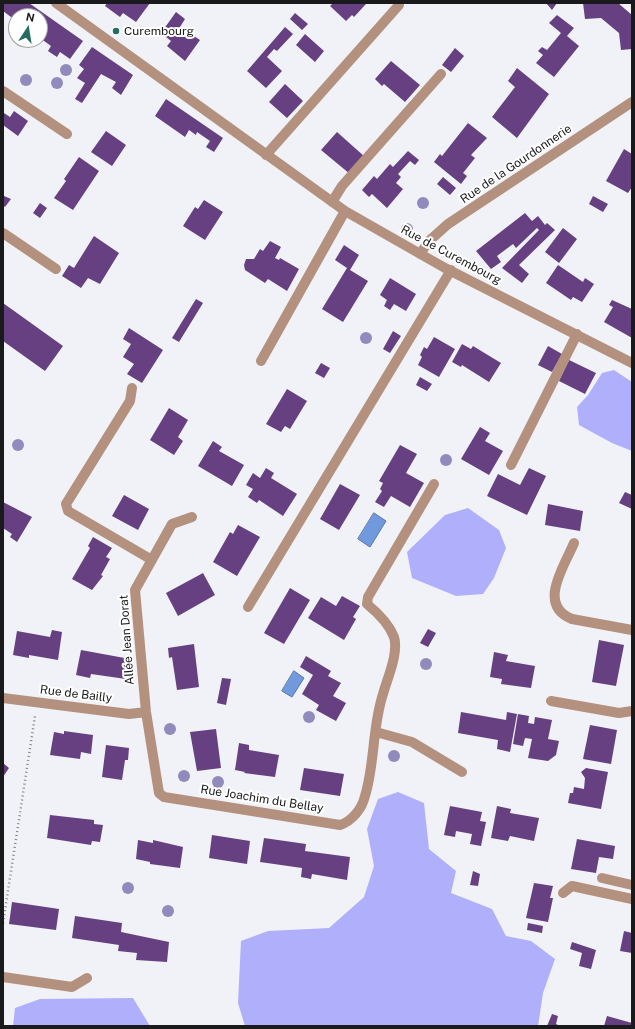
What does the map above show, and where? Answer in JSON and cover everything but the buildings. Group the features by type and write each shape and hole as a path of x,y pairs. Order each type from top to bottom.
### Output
{"street":[{"name":"Rue de Curembourg","path":"56,3 345,211 420,254 632,363"},
{"path":"266,155 399,5"},
{"path":"332,202 342,186 441,74"},
{"path":"3,91 67,134"},
{"name":"Rue de la Gourdonnerie","path":"420,254 428,241 448,224 632,102"},
{"path":"261,361 345,211"},
{"path":"3,232 56,269"},
{"path":"248,607 451,270"},
{"path":"511,465 577,334"},
{"path":"132,388 130,401 66,504 68,510 152,560"},
{"name":"Rue Joachim du Bellay","path":"146,712 158,793 164,797 340,824 348,822 353,818 365,797 382,695 392,668 394,638 380,614 367,604 368,597 434,484"},
{"name":"Allée Jean Dorat","path":"146,712 135,590 172,524 192,517"},
{"path":"574,543 554,593 557,610 563,616 572,619 632,630"},
{"name":"Rue de Bailly","path":"3,698 128,714 146,712"},
{"path":"551,701 619,713 632,712"},
{"path":"376,732 412,742 462,772"},
{"path":"602,878 632,885"},
{"path":"563,893 572,886 632,899"},
{"path":"3,977 72,987 87,978"}],"path":[{"path":"3,924 37,702"}],"shaded area":[{"path":"614,370 632,382 632,451 612,443 579,425 577,407 588,395 602,373"},
{"path":"468,508 499,530 506,548 494,578 483,594 456,596 412,578 407,552 445,515"},
{"path":"374,513 386,521 370,547 358,539"},
{"path":"294,671 304,678 292,697 282,691"},
{"path":"398,792 424,803 429,849 456,871 451,893 492,909 506,936 531,941 555,959 543,993 538,1026 245,1026 238,1003 241,941 268,931 329,928 364,897 374,866 367,829 378,799"},
{"path":"133,998 150,1026 13,1026 15,1008 40,999"}],"place":[{"name":"Curembourg","path":"116,31"}]}
